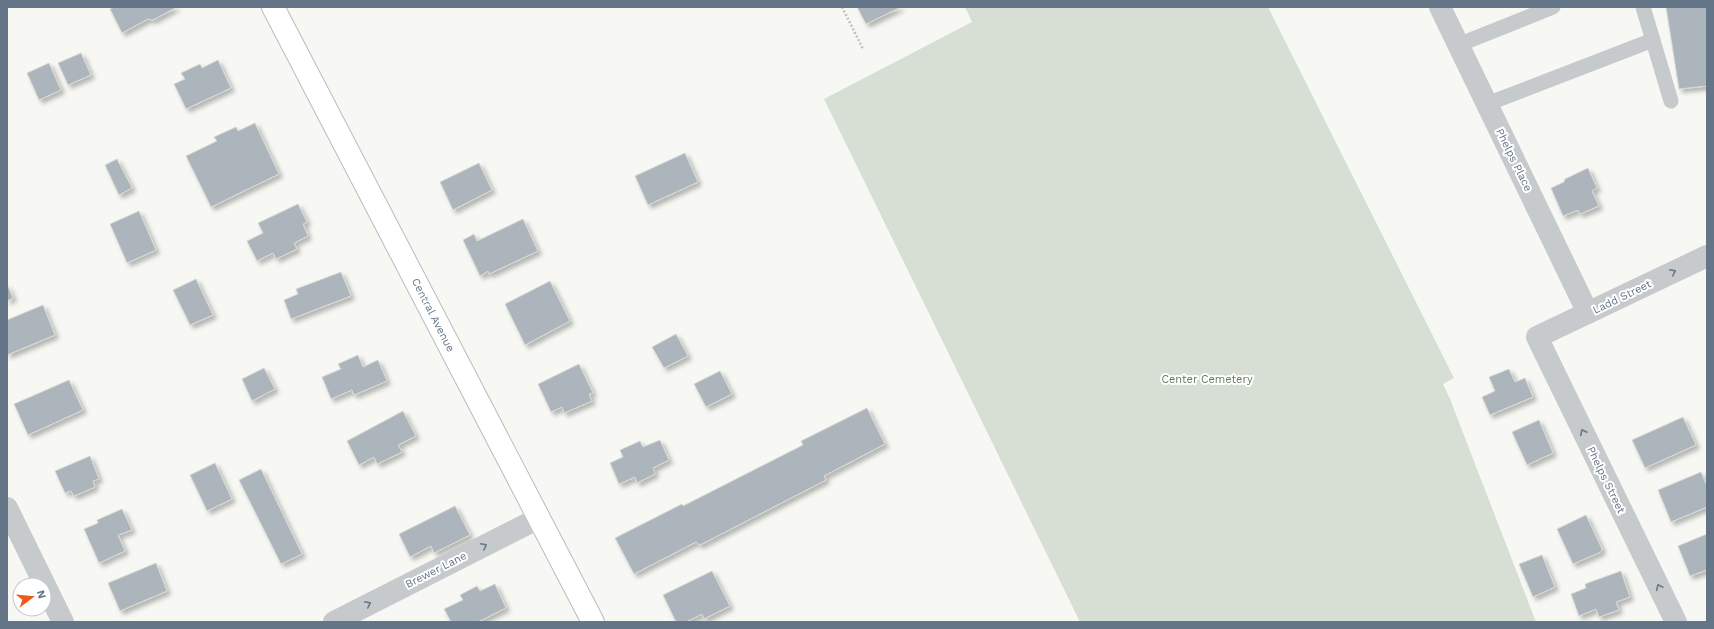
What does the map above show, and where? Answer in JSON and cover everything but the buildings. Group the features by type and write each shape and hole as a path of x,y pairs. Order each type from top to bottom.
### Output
{"street":[{"name":"Central Avenue","path":"273,7 593,622"},
{"name":"Phelps Place","path":"1440,7 1588,313"},
{"name":"Ladd Street","path":"1537,338 1707,256"},
{"name":"Phelps Street","path":"1537,338 1676,622"},
{"path":"7,508 63,622"},
{"name":"Brewer Lane","path":"334,622 539,518"}],"lane":[{"path":"1458,45 1554,7"},
{"path":"1643,7 1671,101"},
{"path":"1487,104 1653,40"}],"path":[{"path":"842,7 863,49"}],"green space":[{"name":"Center Cemetery","path":"965,7 1268,7 1454,378 1443,384 1536,622 1080,622 824,99 972,22"}]}
